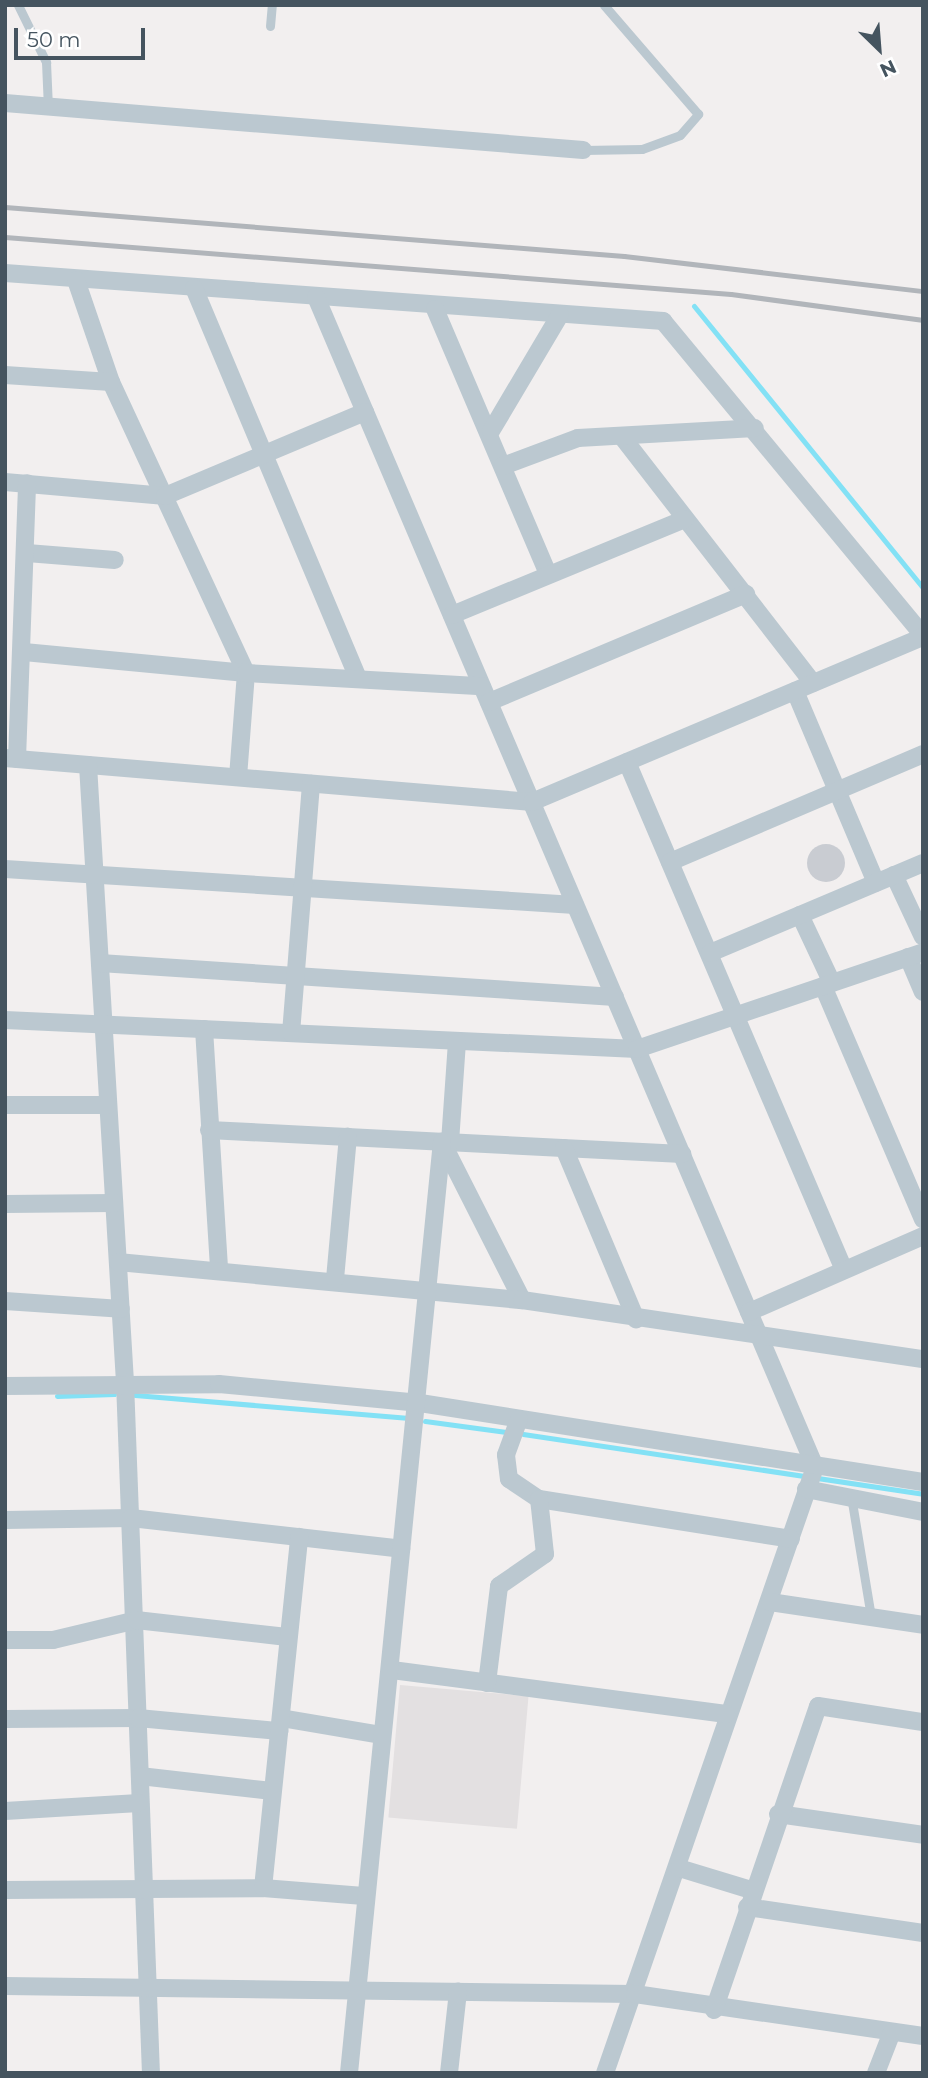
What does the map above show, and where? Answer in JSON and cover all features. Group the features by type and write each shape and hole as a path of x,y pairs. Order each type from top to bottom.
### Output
{"street":[{"path":"5,103 583,150"},
{"path":"5,273 435,309 663,321 755,428 923,636 532,802 11,759 24,652 27,483"},
{"path":"76,280 111,382 246,673 238,778"},
{"path":"194,288 358,679"},
{"path":"316,297 815,1466 771,1602 726,1714 679,1868 605,2073"},
{"path":"435,309 491,431 547,572"},
{"path":"491,431 560,316"},
{"path":"5,375 111,382"},
{"path":"5,482 165,496 365,412"},
{"path":"503,466 578,438 623,439 755,428"},
{"path":"623,439 813,683"},
{"path":"452,615 547,572 685,519"},
{"path":"27,553 115,560"},
{"path":"24,652 246,673 358,679 486,694 746,594"},
{"path":"794,691 876,883"},
{"path":"670,862 923,754"},
{"path":"627,762 739,1014 844,1270"},
{"path":"88,765 125,1382 136,1620 141,1776 139,1803 151,1990 151,2073"},
{"path":"291,1033 311,784"},
{"path":"710,953 923,863"},
{"path":"5,869 575,905"},
{"path":"894,875 923,937"},
{"path":"800,915 923,1219"},
{"path":"5,1020 637,1049 915,954 923,992"},
{"path":"100,963 615,997"},
{"path":"204,1029 219,1267"},
{"path":"349,2073 364,1896 381,1735 392,1670 401,1549 457,1041"},
{"path":"5,1105 108,1105"},
{"path":"209,1130 682,1154"},
{"path":"335,1279 348,1137"},
{"path":"446,1142 522,1300"},
{"path":"564,1148 636,1319"},
{"path":"5,1204 114,1203"},
{"path":"749,1312 923,1236"},
{"path":"118,1262 219,1267 522,1300 761,1339 920,1357"},
{"path":"5,1301 121,1309"},
{"path":"5,1386 125,1382 219,1384 419,1403 923,1482"},
{"path":"519,1419 506,1455 509,1479 539,1499 791,1539"},
{"path":"806,1489 852,1502 923,1512"},
{"path":"487,1683 499,1586 545,1554 539,1499"},
{"path":"5,1520 131,1518 401,1549"},
{"path":"263,1888 299,1537"},
{"path":"771,1602 923,1625"},
{"path":"5,1640 53,1640 136,1620 287,1637"},
{"path":"392,1670 726,1714"},
{"path":"714,2010 778,1814 818,1706 923,1722"},
{"path":"5,1719 138,1718 280,1725 381,1735"},
{"path":"141,1776 272,1791"},
{"path":"5,1811 139,1803"},
{"path":"778,1814 923,1835"},
{"path":"679,1868 749,1899 923,1933"},
{"path":"5,1891 263,1888 364,1896"},
{"path":"5,1986 151,1990 358,1989 635,1994 714,2010 923,2036"},
{"path":"449,2073 458,1991"},
{"path":"876,2073 892,2032"}],"lane":[{"path":"18,5 46,62 48,108"},
{"path":"270,26 272,5"},
{"path":"583,150 642,149 680,135 698,114 604,5"},
{"path":"852,1502 871,1617"}],"shaded area":[{"path":"400,1685 529,1696 517,1829 388,1817"}],"building":[{"path":"826,844 840,849 845,863 840,877 826,882 812,877 807,863 812,849"}],"waterway":[{"path":"694,306 923,588"},
{"path":"57,1396 114,1394"},
{"path":"135,1395 409,1418"},
{"path":"425,1421 506,1432"},
{"path":"523,1434 923,1494"}],"railway":[{"path":"5,207 624,256 923,291"},
{"path":"5,237 731,294 923,320"}]}
